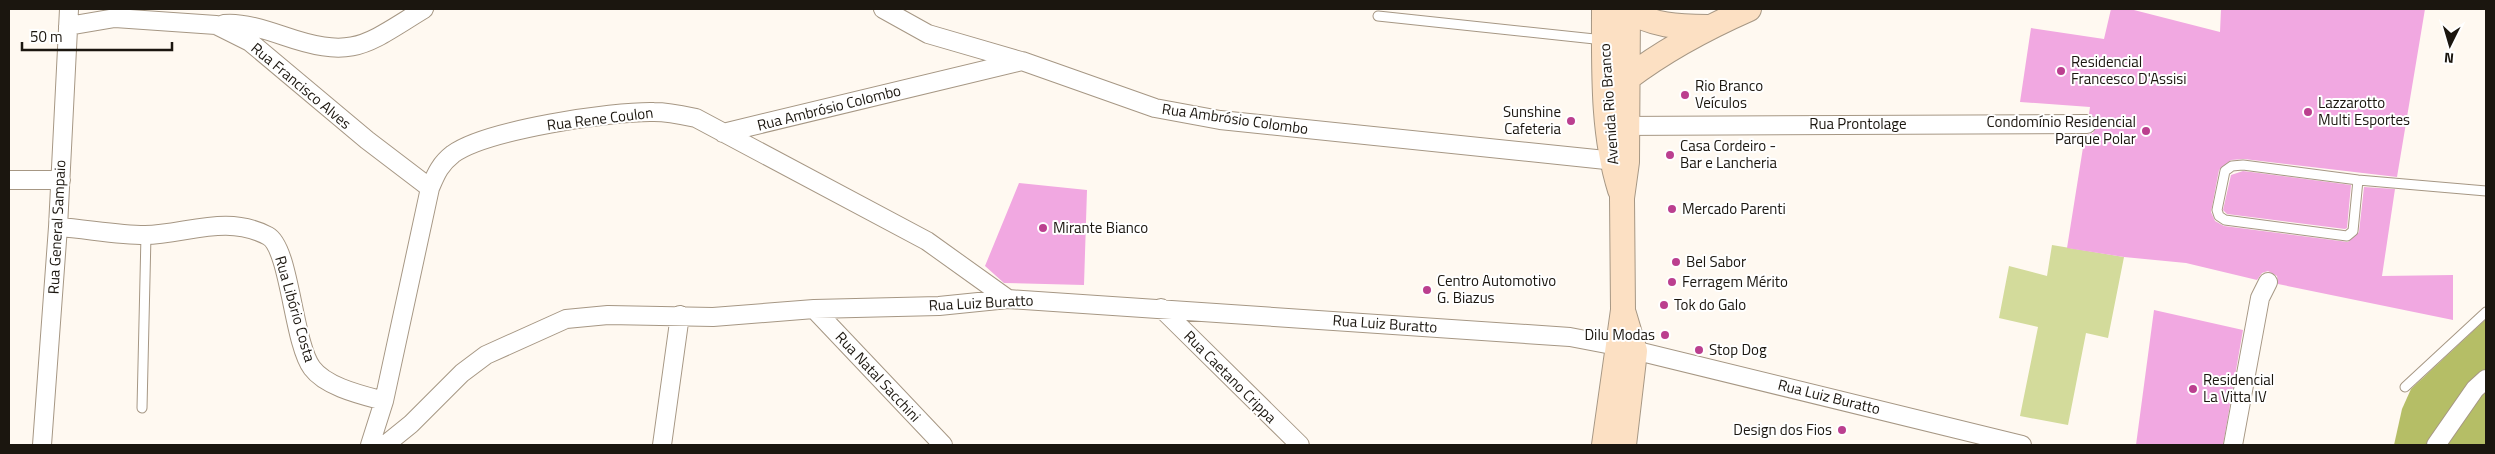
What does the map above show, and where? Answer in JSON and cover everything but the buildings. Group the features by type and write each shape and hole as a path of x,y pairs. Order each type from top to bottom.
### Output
{"main road":[{"name":"Avenida Rio Branco","path":"1604,9 1604,40 1618,126 1622,198 1623,310 1626,348 1624,445"},
{"name":"Avenida Rio Branco","path":"1618,126 1628,78 1628,9"},
{"path":"1628,9 1653,22 1666,26 1709,27"},
{"path":"1628,78 1667,50 1709,27 1749,9"},
{"name":"Avenida Rio Branco","path":"1604,445 1613,394 1626,348"}],"street":[{"path":"216,25 229,24 268,31 305,44 345,49 370,42 424,9"},
{"path":"883,9 928,34 1022,61"},
{"name":"Rua Francisco Alves","path":"68,17 216,25 250,42 367,140 430,188"},
{"name":"Rua General Sampaio","path":"42,445 61,180 68,17"},
{"name":"Rua Ambrósio Colombo","path":"723,133 1022,61 1155,108 1220,120 1619,162"},
{"name":"Rua Rene Coulon","path":"370,445 384,401 430,188 439,166 455,153 472,144 555,122 653,112 674,113 696,118 927,241 1008,299"},
{"name":"Rua Prontolage","path":"1618,126 2087,124"},
{"path":"9,180 61,180"},
{"name":"Rua Libório Costa","path":"58,227 146,235 200,226 229,225 253,230 270,237 279,252 302,345 312,368 330,382 350,392 384,401"},
{"path":"2233,445 2260,298 2268,282"},
{"name":"Rua Luiz Buratto","path":"385,445 411,424 462,373 486,355 526,335 566,319 608,315 714,316 814,308 939,306 1008,299 1570,337 1626,348 2022,445"},
{"name":"Rua Natal Sacchini","path":"814,308 943,445"},
{"name":"Rua Caetano Crippa","path":"1161,308 1300,445"},
{"path":"662,445 680,315"},
{"path":"2436,445 2475,389 2486,379"}],"lane":[{"path":"1378,16 1604,40"},
{"path":"2358,180 2353,231 2347,236 2225,220 2219,216 2217,210 2225,171 2232,166 2243,165 2358,180 2486,191"},
{"path":"142,408 146,235"},
{"path":"2406,387 2486,312"}],"green space":[{"path":"2052,245 2124,257 2108,338 2086,333 2068,425 2020,416 2038,327 1999,318 2009,266 2047,276"},
{"path":"2486,319 2486,445 2394,445 2402,409 2411,389"}],"place":[{"name":"Residencial Francesco D'Assisi","path":"2061,71"},
{"name":"Rio Branco Veículos","path":"1685,95"},
{"name":"Lazzarotto Multi Esportes","path":"2308,112"},
{"name":"Sunshine Cafeteria","path":"1571,121"},
{"name":"Condomínio Residencial Parque Polar","path":"2146,131"},
{"name":"Casa Cordeiro - Bar e Lancheria","path":"1670,155"},
{"name":"Mercado Parenti","path":"1672,209"},
{"name":"Mirante Bianco","path":"1043,228"},
{"name":"Bel Sabor","path":"1676,262"},
{"name":"Ferragem Mérito","path":"1672,282"},
{"name":"Centro Automotivo G. Biazus","path":"1427,290"},
{"name":"Tok do Galo","path":"1664,305"},
{"name":"Dilu Modas","path":"1665,335"},
{"name":"Stop Dog","path":"1699,350"},
{"name":"Residencial La Vitta IV","path":"2193,389"},
{"name":"Design dos Fios","path":"1842,430"}]}
